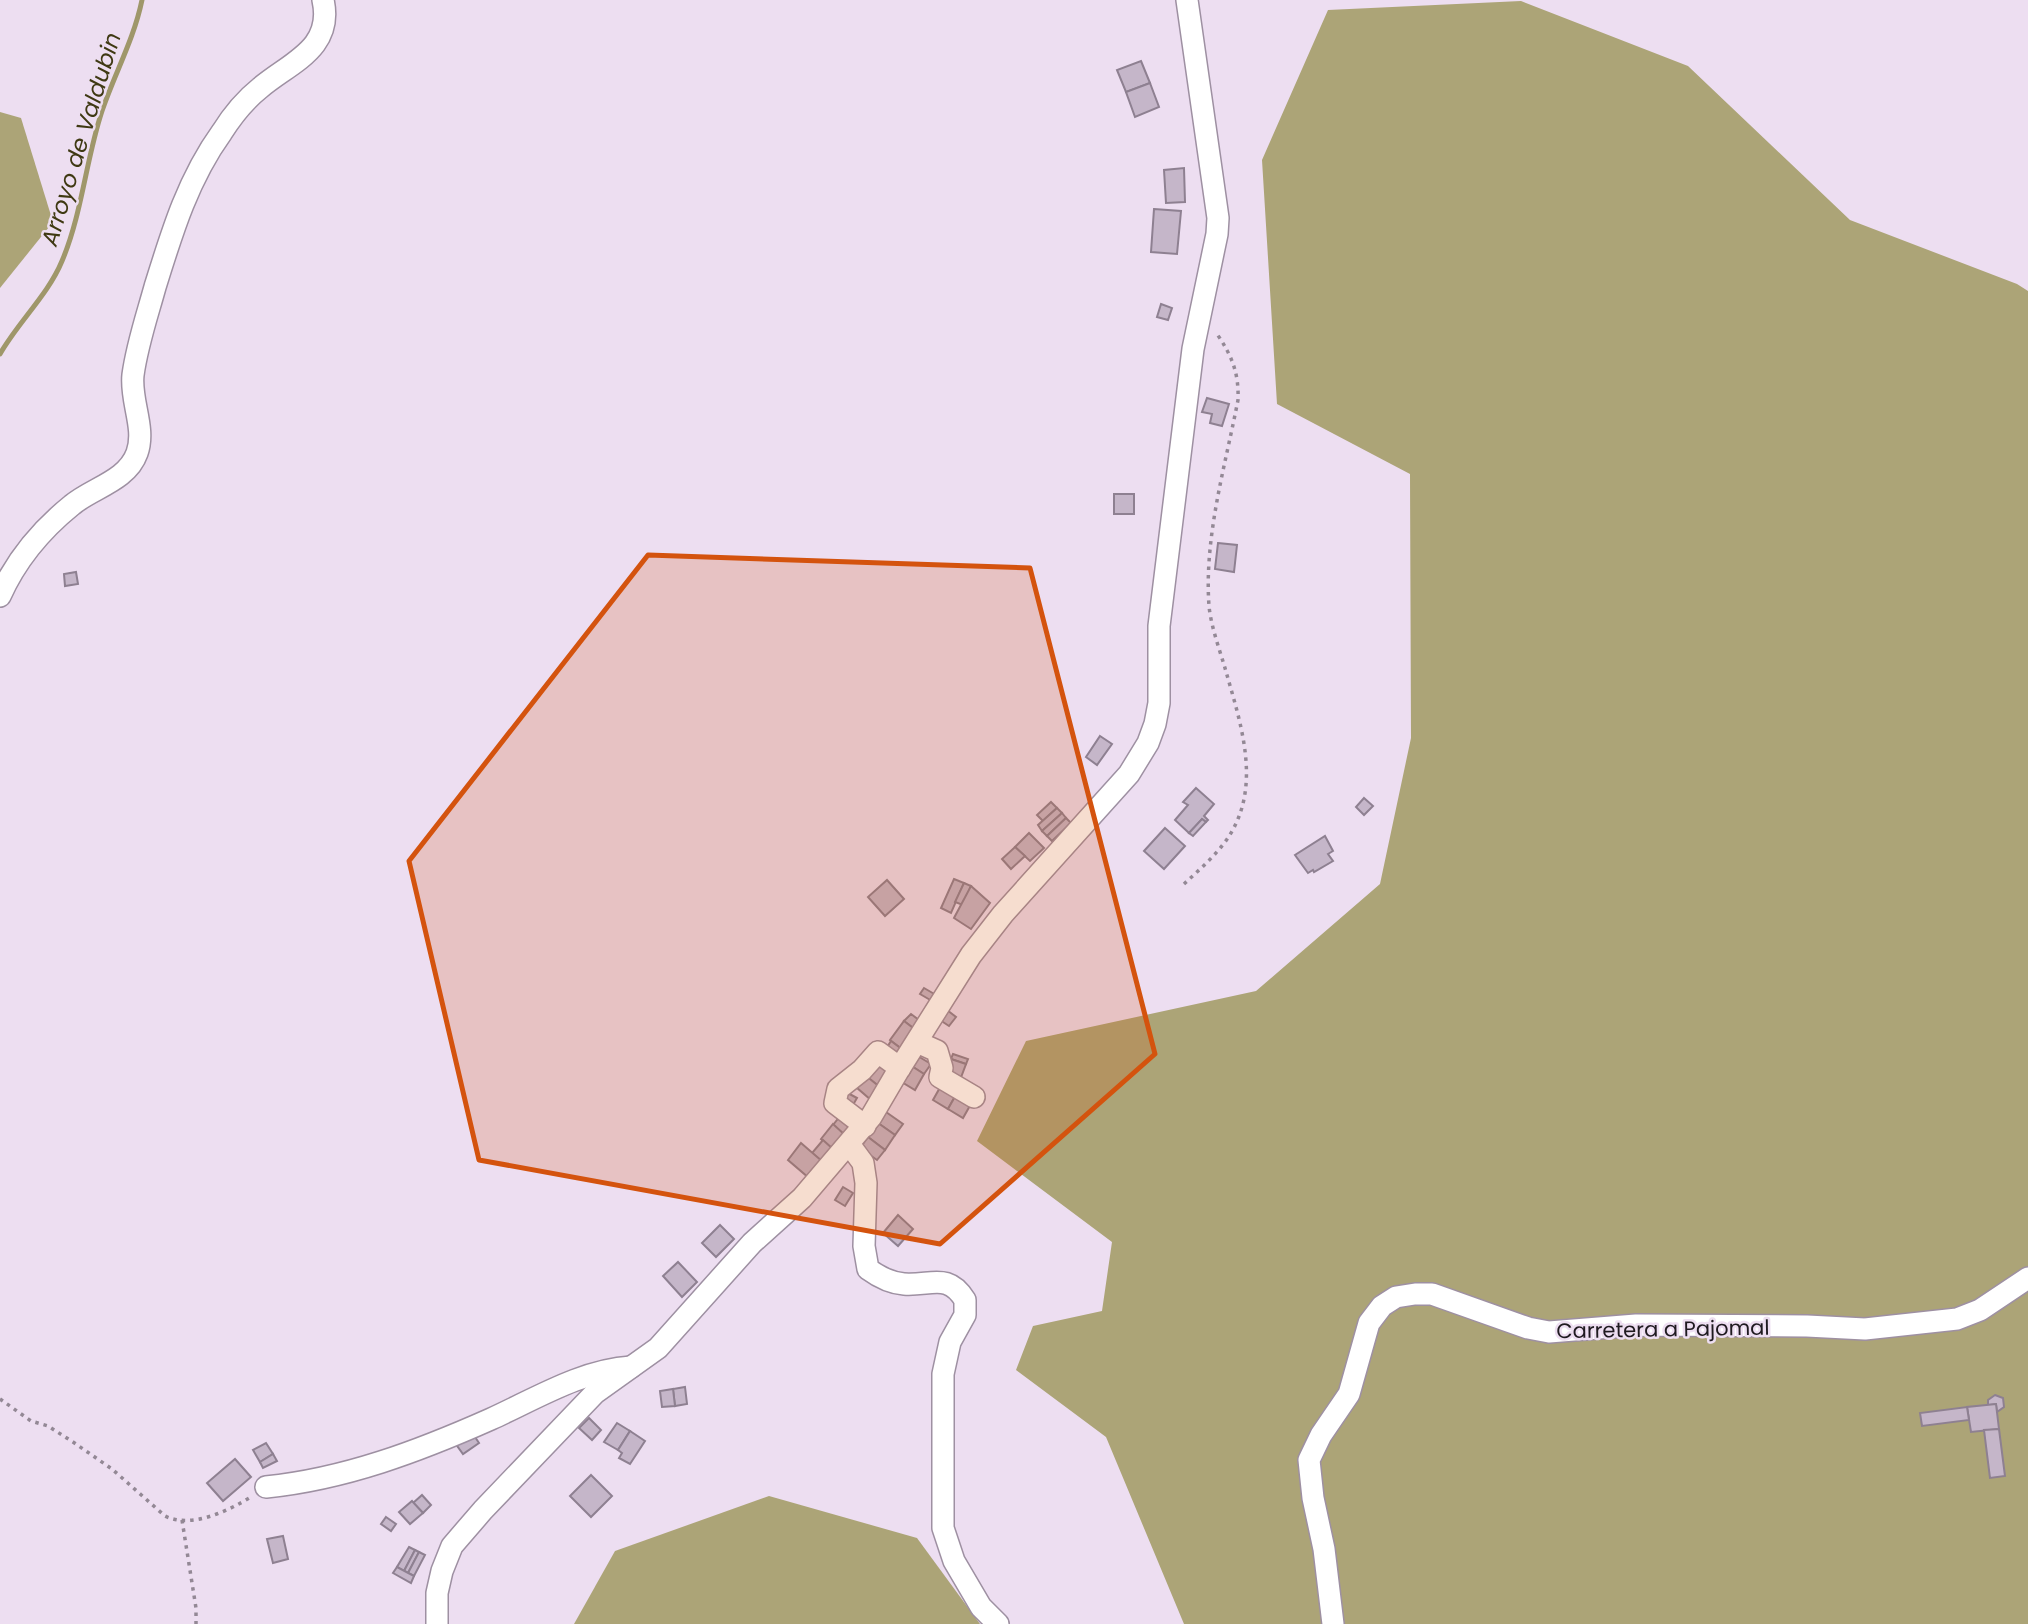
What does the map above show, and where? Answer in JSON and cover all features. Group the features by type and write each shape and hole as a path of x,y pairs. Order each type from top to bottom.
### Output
{"street":[{"path":"0,596 27,548 53,521 85,495 117,478 136,455 139,441 132,396 137,353 164,256 186,194 222,132 243,105 261,87 296,64 312,49 322,28 325,10 323,0"},
{"path":"437,1624 437,1593 452,1546 595,1393 658,1348 752,1244 803,1198 864,1126 971,955 1003,914 1129,774 1148,743 1159,704 1161,612 1191,362 1215,250 1218,218 1187,0"},
{"path":"917,1042 937,1051 942,1068 940,1077 974,1097"},
{"path":"864,1126 835,1103 838,1089 862,1070 878,1052 900,1068"},
{"path":"849,1144 863,1163 866,1183 864,1246 868,1269 882,1279 904,1284 937,1281 952,1285 965,1300 965,1315 950,1342 943,1374 943,1528 954,1561 981,1607 998,1624"},
{"name":"Carretera a Pajomal","path":"1333,1624 1309,1460 1321,1435 1349,1394 1369,1323 1382,1306 1396,1297 1432,1294 1528,1328 1549,1332 1636,1325 1865,1329 1957,1319 1980,1310 2028,1278"},
{"path":"266,1488 324,1479 374,1464 443,1439 597,1372 635,1366"}],"path":[{"path":"1184,884 1226,841 1240,816 1246,788 1247,758 1243,729 1209,608 1208,572 1212,529 1238,400 1238,379 1226,347 1200,314"},
{"path":"0,1399 31,1421 48,1426 112,1469 174,1521 225,1512 266,1488"},
{"path":"182,1520 197,1608 196,1624"}],"highlighted area":[{"path":"648,555 1030,568 1155,1054 940,1244 479,1160 409,861"}],"shaded area":[{"path":"1521,1 1688,66 1850,220 2017,284 2028,291 2028,1624 1184,1624 1106,1437 1016,1370 1033,1326 1102,1311 1112,1242 977,1141 1026,1041 1256,991 1380,884 1411,738 1410,474 1277,404 1262,160 1328,10"},
{"path":"0,112 21,118 53,222 0,288"},
{"path":"769,1496 917,1538 980,1624 574,1624 615,1551"}],"building":[{"path":"1141,61 1150,83 1126,92 1117,70"},
{"path":"1150,83 1159,107 1135,117 1126,92"},
{"path":"1184,168 1185,202 1166,203 1164,170"},
{"path":"1154,209 1181,211 1177,254 1151,252"},
{"path":"1161,304 1172,308 1168,320 1157,317"},
{"path":"1207,398 1229,404 1222,426 1210,423 1212,414 1202,412"},
{"path":"1114,494 1134,494 1134,514 1114,514"},
{"path":"1218,543 1237,545 1234,572 1215,569"},
{"path":"76,572 78,584 65,586 64,574"},
{"path":"1100,736 1112,744 1097,765 1086,757"},
{"path":"1196,788 1214,804 1204,816 1208,820 1206,822 1202,819 1189,833 1175,820 1188,805 1183,802"},
{"path":"1364,798 1373,806 1364,815 1356,807"},
{"path":"1051,802 1057,808 1043,821 1037,815"},
{"path":"1057,808 1062,813 1042,831 1038,825"},
{"path":"1062,813 1066,818 1047,836 1042,831"},
{"path":"1066,818 1071,823 1052,841 1047,836"},
{"path":"1202,819 1206,822 1193,836 1189,833"},
{"path":"1165,828 1185,846 1164,869 1144,851"},
{"path":"1029,833 1044,848 1030,861 1015,847"},
{"path":"1325,836 1333,851 1328,854 1333,861 1308,873 1295,855"},
{"path":"1015,847 1025,856 1011,869 1002,859"},
{"path":"954,879 964,883 951,913 941,908"},
{"path":"887,880 904,899 885,916 868,897"},
{"path":"964,883 971,886 963,905 955,902"},
{"path":"971,886 990,903 971,929 954,918"},
{"path":"924,988 936,995 932,1001 920,994"},
{"path":"947,1010 956,1017 949,1026 940,1020"},
{"path":"911,1014 923,1023 917,1031 904,1021"},
{"path":"904,1021 917,1031 903,1050 890,1040"},
{"path":"891,1041 903,1050 897,1057 886,1049"},
{"path":"953,1054 968,1059 966,1064 951,1059"},
{"path":"916,1055 931,1064 924,1074 910,1065"},
{"path":"951,1059 966,1064 960,1080 945,1075"},
{"path":"877,1061 891,1072 879,1087 865,1075"},
{"path":"910,1065 924,1074 915,1090 900,1081"},
{"path":"865,1075 881,1088 871,1100 856,1087"},
{"path":"942,1084 957,1093 948,1109 933,1100"},
{"path":"844,1091 857,1098 850,1110"},
{"path":"957,1093 972,1102 963,1118 948,1109"},
{"path":"886,1112 903,1124 895,1135 878,1123"},
{"path":"841,1115 855,1126 846,1136 833,1125"},
{"path":"878,1123 895,1135 885,1150 868,1137"},
{"path":"833,1124 846,1136 834,1150 821,1139"},
{"path":"868,1137 885,1150 877,1160 860,1148"},
{"path":"823,1140 834,1150 823,1162 812,1153"},
{"path":"801,1143 823,1162 809,1178 788,1160"},
{"path":"843,1187 853,1193 845,1206 835,1200"},
{"path":"898,1215 913,1229 898,1246 883,1233"},
{"path":"720,1225 734,1239 716,1257 702,1243"},
{"path":"678,1262 697,1282 682,1297 663,1276"},
{"path":"685,1387 687,1404 675,1406 673,1389"},
{"path":"673,1389 675,1406 662,1407 660,1391"},
{"path":"1995,1395 2003,1398 2004,1407 1997,1412 1996,1404 1988,1405 1988,1400"},
{"path":"1996,1404 1999,1429 1971,1432 1967,1407"},
{"path":"1967,1407 1969,1420 1922,1426 1920,1413"},
{"path":"589,1418 601,1430 592,1440 579,1428"},
{"path":"617,1423 630,1431 618,1450 604,1442"},
{"path":"1999,1429 2005,1476 1990,1478 1984,1430"},
{"path":"471,1431 479,1443 463,1454 455,1443"},
{"path":"630,1431 645,1441 630,1464 619,1458 622,1453 618,1450"},
{"path":"266,1443 273,1454 260,1462 253,1450"},
{"path":"273,1454 277,1461 263,1468 260,1462"},
{"path":"235,1459 251,1477 223,1501 207,1483"},
{"path":"591,1475 612,1496 591,1517 570,1496"},
{"path":"422,1495 431,1505 423,1513 413,1503"},
{"path":"412,1501 423,1513 410,1524 399,1512"},
{"path":"386,1517 396,1524 391,1531 381,1524"},
{"path":"283,1536 288,1559 273,1563 267,1539"},
{"path":"409,1547 415,1550 404,1571 397,1567"},
{"path":"415,1550 419,1552 408,1573 404,1571"},
{"path":"419,1552 425,1555 414,1576 408,1573"},
{"path":"397,1567 414,1576 411,1583 393,1573"}],"waterway":[{"name":"Arroyo de Valdubin","path":"0,354 49,285 62,261 69,243 102,111 142,0"}]}
